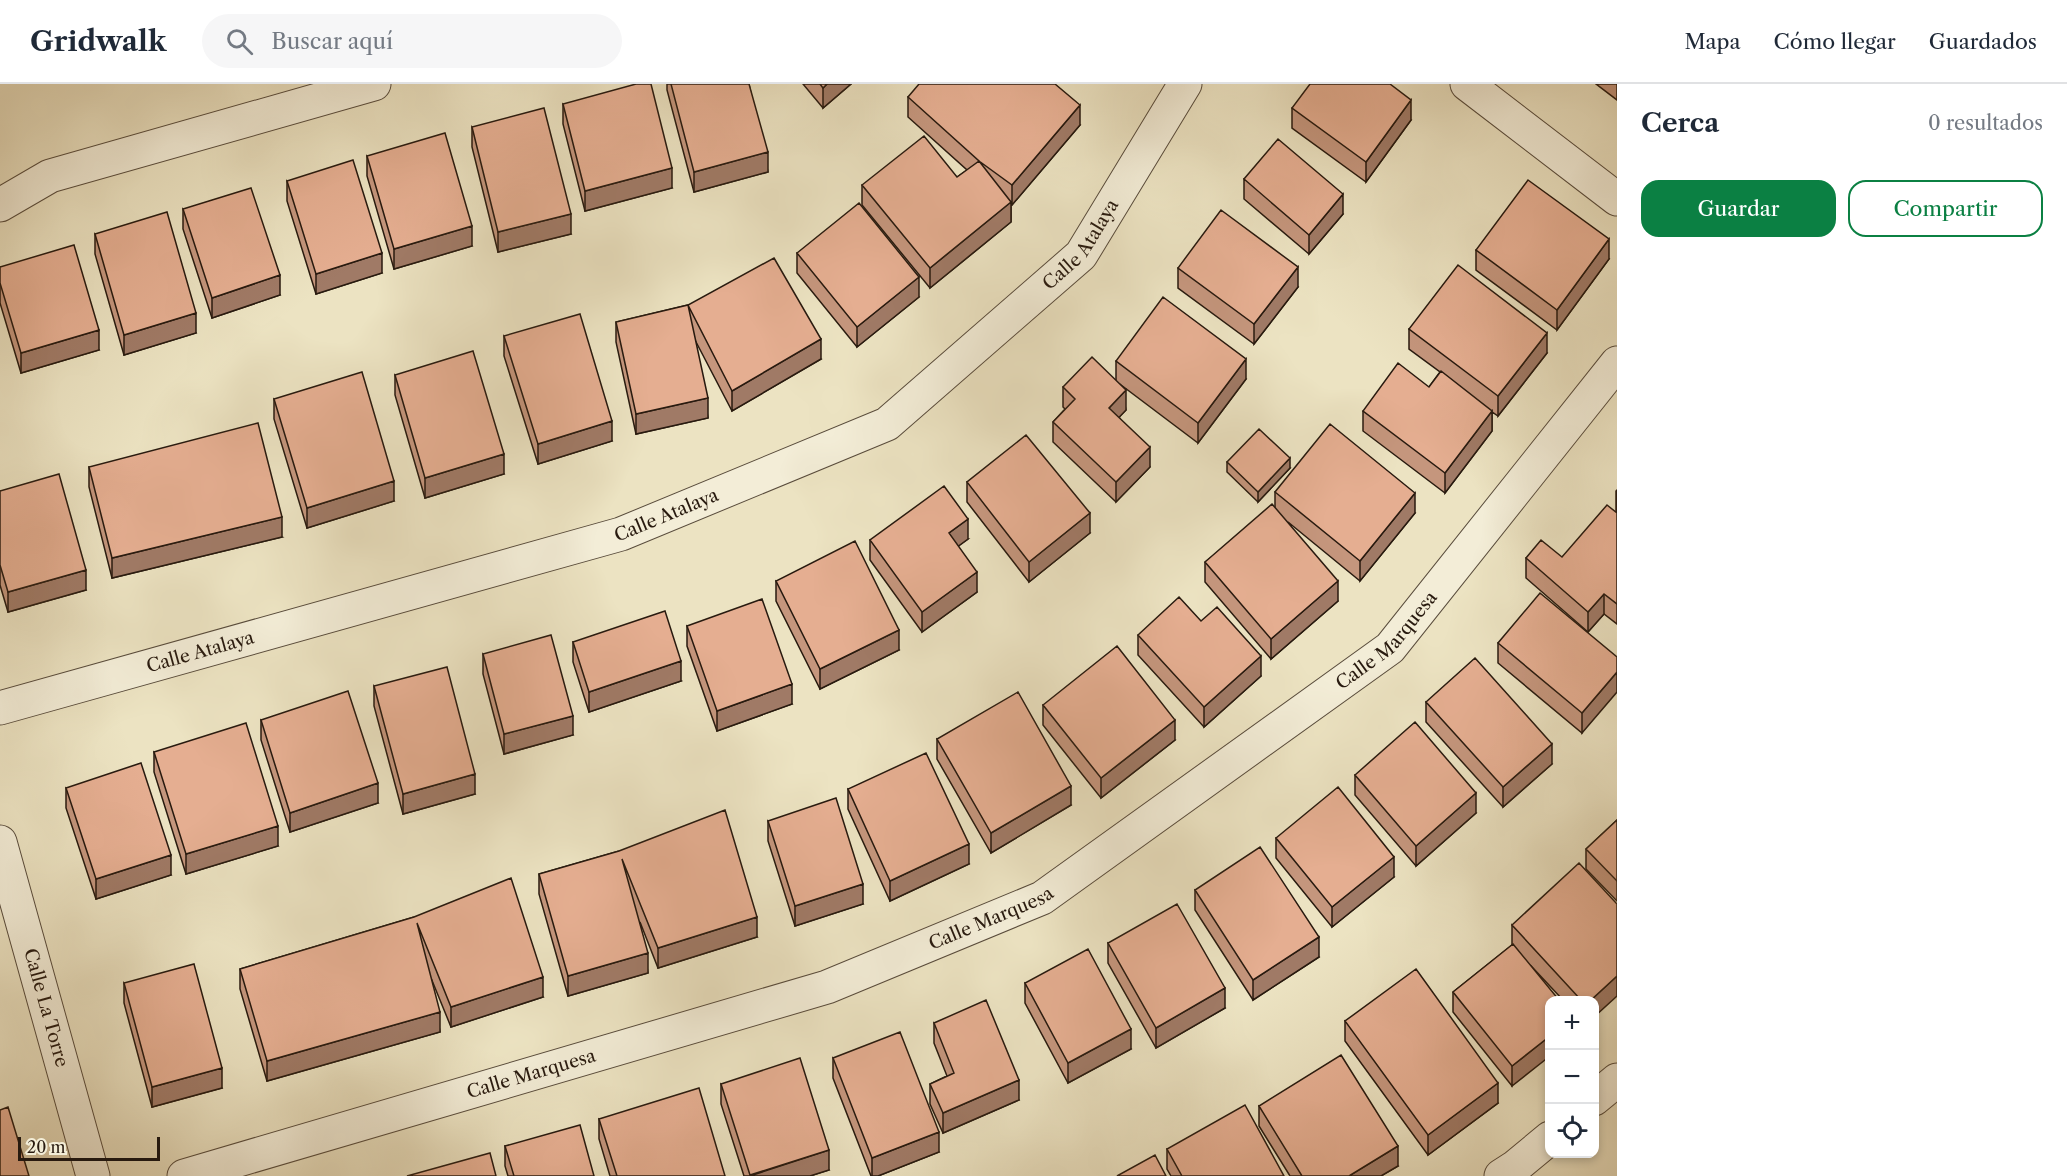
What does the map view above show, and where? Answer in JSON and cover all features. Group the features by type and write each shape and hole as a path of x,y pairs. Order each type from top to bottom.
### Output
{"street":[{"path":"0,205 50,176 374,84"},
{"name":"Calle Atalaya","path":"0,708 621,534 887,424 1081,255 1184,84"},
{"path":"1467,84 1617,200"},
{"name":"Calle Marquesa","path":"184,1176 827,987 1042,898 1389,648 1617,363"},
{"name":"Calle La Torre","path":"0,842 93,1176"},
{"path":"1599,1095 1617,1080"},
{"path":"1501,1176 1545,1142"}],"building":[{"path":"636,84 651,84 672,168 585,191 563,104"},
{"path":"671,84 749,84 768,152 694,172"},
{"path":"919,84 1055,84 1080,105 1012,185 979,161 908,97"},
{"path":"1310,84 1390,84 1411,100 1366,162 1292,108"},
{"path":"544,108 571,214 498,232 472,127"},
{"path":"445,133 472,226 394,249 367,156"},
{"path":"924,136 957,177 979,161 1011,202 930,268 862,185"},
{"path":"1278,139 1343,194 1309,235 1244,179"},
{"path":"353,160 382,253 316,274 287,181"},
{"path":"1528,180 1609,239 1557,310 1476,250"},
{"path":"251,188 280,275 212,298 183,209"},
{"path":"859,203 919,277 857,327 797,253"},
{"path":"1221,210 1298,267 1254,324 1178,268"},
{"path":"167,212 196,313 124,335 95,234"},
{"path":"74,245 99,330 21,353 0,283 0,267"},
{"path":"774,258 821,339 732,391 688,305"},
{"path":"1458,265 1547,333 1498,396 1409,329"},
{"path":"1163,297 1246,359 1198,423 1116,361"},
{"path":"688,305 708,398 636,414 616,322"},
{"path":"580,314 612,421 538,444 504,336"},
{"path":"473,351 504,454 425,478 395,375"},
{"path":"1092,357 1126,390 1109,408 1150,447 1116,482 1053,422 1075,399 1063,387"},
{"path":"1398,363 1429,387 1441,371 1492,411 1445,473 1363,411"},
{"path":"362,372 394,481 307,508 274,399"},
{"path":"258,423 282,517 112,558 89,467"},
{"path":"1330,424 1415,493 1360,561 1275,492"},
{"path":"1259,429 1290,458 1258,492 1227,462"},
{"path":"1026,435 1090,513 1029,562 967,482"},
{"path":"59,474 86,570 8,592 0,565 0,491"},
{"path":"944,486 968,519 949,533 977,572 922,612 870,540"},
{"path":"1272,504 1338,581 1271,639 1205,562"},
{"path":"1607,505 1617,513 1617,604 1604,594 1588,612 1526,558 1541,540 1562,557"},
{"path":"855,541 899,630 820,669 776,581"},
{"path":"1540,593 1617,657 1617,672 1582,713 1498,643"},
{"path":"1179,597 1201,621 1217,607 1261,656 1204,707 1138,635"},
{"path":"762,599 792,684 717,711 687,626"},
{"path":"665,611 681,661 589,692 573,642"},
{"path":"551,635 573,716 504,734 483,654"},
{"path":"1117,646 1175,720 1101,778 1043,705"},
{"path":"1475,658 1552,744 1503,787 1426,702"},
{"path":"447,667 475,774 403,794 374,686"},
{"path":"348,691 378,783 290,813 261,720"},
{"path":"1018,692 1071,786 991,833 937,739"},
{"path":"1415,722 1476,793 1416,846 1355,775"},
{"path":"246,723 278,826 186,854 154,752"},
{"path":"926,753 969,844 890,881 848,789"},
{"path":"141,763 171,855 96,879 66,788"},
{"path":"1338,787 1394,857 1332,907 1276,838"},
{"path":"836,798 863,884 795,906 768,821"},
{"path":"725,810 757,917 658,948 622,859 648,953 568,976 539,874 619,851"},
{"path":"1617,820 1617,881 1586,849"},
{"path":"1260,847 1319,937 1253,980 1195,890"},
{"path":"1579,863 1617,904 1617,976 1595,996 1577,996 1512,925"},
{"path":"511,878 543,977 451,1007 417,923 440,1012 267,1061 240,969 414,917"},
{"path":"1177,904 1225,988 1156,1028 1108,943"},
{"path":"1513,944 1556,996 1545,996 1545,1040 1512,1066 1453,992"},
{"path":"1088,949 1131,1029 1068,1063 1025,983"},
{"path":"194,964 222,1068 152,1087 124,983"},
{"path":"1416,969 1498,1083 1428,1135 1345,1021"},
{"path":"986,1000 1019,1080 943,1113 930,1084 954,1073 934,1023"},
{"path":"900,1032 939,1132 872,1158 833,1058"},
{"path":"1341,1055 1398,1146 1349,1176 1302,1176 1259,1106"},
{"path":"800,1058 829,1150 750,1175 721,1084"},
{"path":"699,1088 725,1176 617,1176 599,1119"},
{"path":"1245,1105 1284,1176 1182,1176 1167,1149"},
{"path":"8,1107 29,1176 0,1176 0,1110"},
{"path":"580,1125 594,1176 514,1176 505,1146"},
{"path":"490,1153 496,1176 407,1176"},
{"path":"1155,1155 1166,1176 1117,1176"}]}
